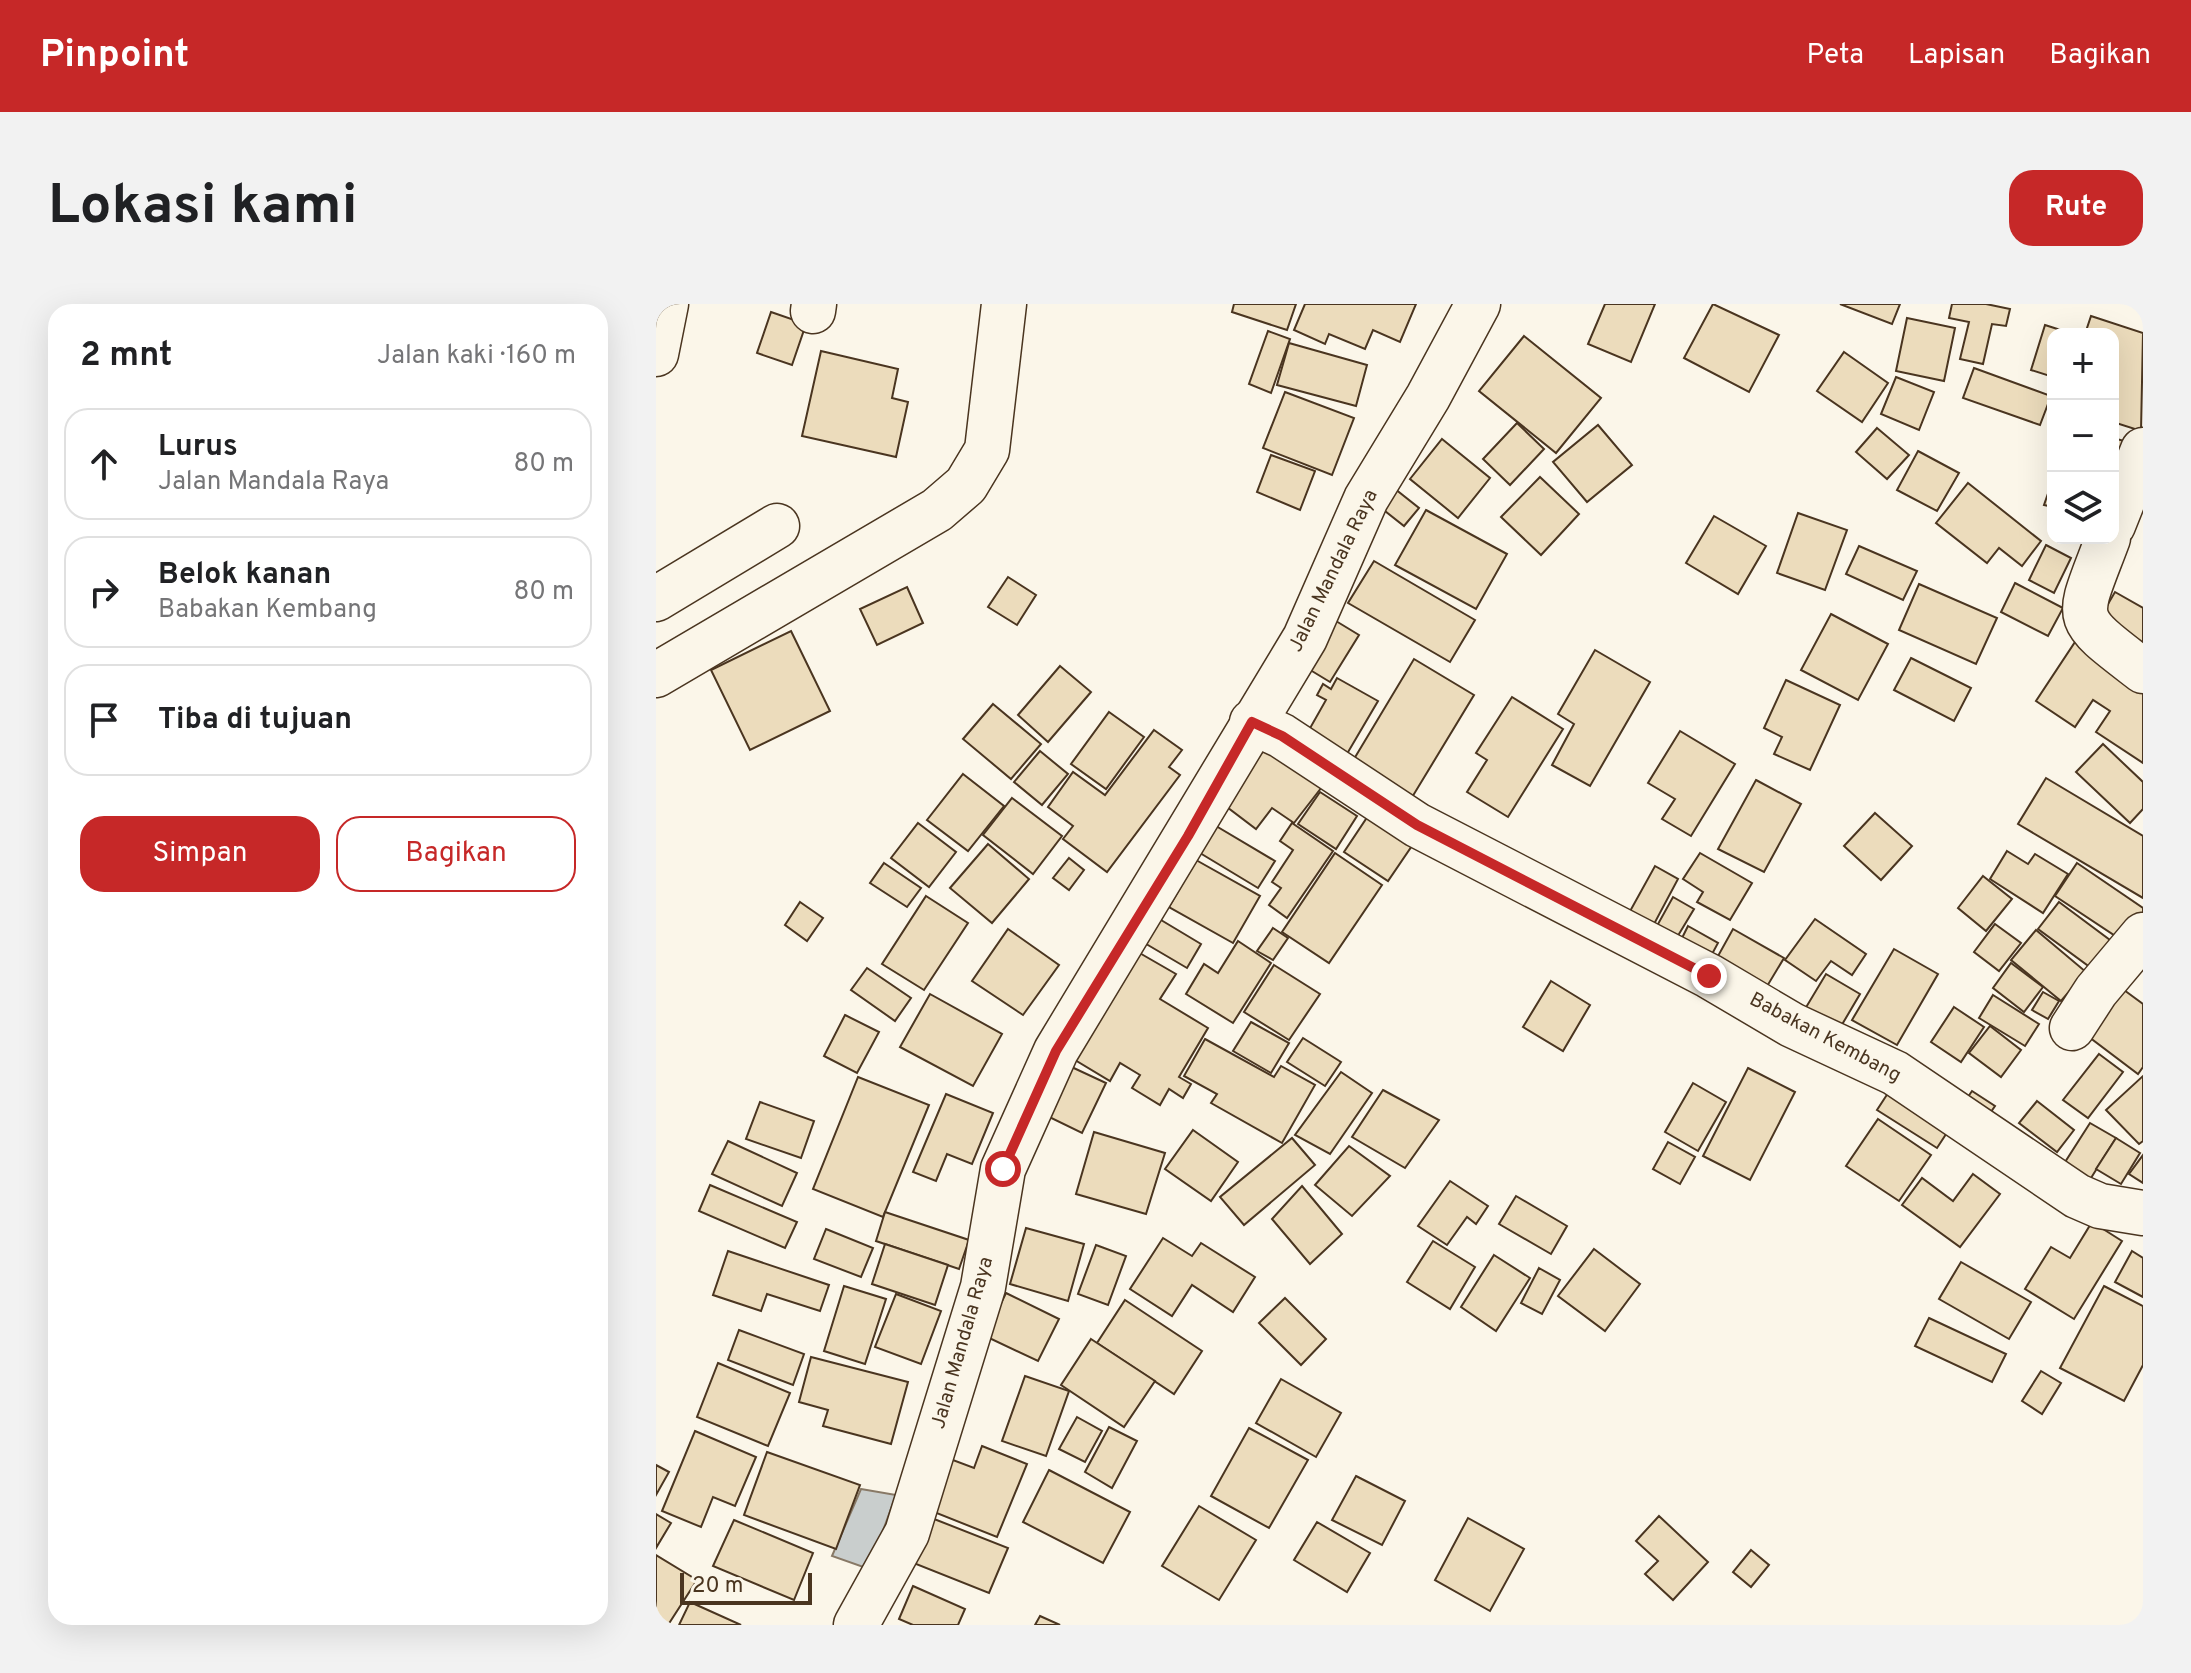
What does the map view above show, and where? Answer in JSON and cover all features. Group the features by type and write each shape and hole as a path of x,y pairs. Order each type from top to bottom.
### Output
{"street":[{"path":"656,354 666,304"},
{"path":"656,675 937,510 966,485 987,450 1004,304"},
{"name":"Jalan Mandala Raya","path":"856,1625 907,1533 983,1287 1003,1169 1031,1103 1056,1051 1305,638 1366,499 1428,397 1478,304"},
{"path":"2119,510 2143,450"},
{"path":"656,599 777,526"},
{"path":"2106,544 2085,601 2084,616 2089,629 2143,671"},
{"name":"Babakan Kembang","path":"1252,722 1282,736 1417,825 1709,976 1792,1025 1895,1073 2077,1196 2100,1206 2143,1213"},
{"path":"2072,1028 2096,991 2143,935"}],"shaded area":[{"path":"861,1489 896,1495 869,1569 832,1556"}],"building":[{"path":"1234,304 1296,304 1287,330 1232,312"},
{"path":"1305,304 1416,304 1400,342 1373,330 1365,349 1329,334 1325,344 1294,330"},
{"path":"1605,304 1655,304 1631,362 1588,344"},
{"path":"1713,304 1779,335 1749,392 1684,358"},
{"path":"1840,304 1900,304 1892,324"},
{"path":"1952,304 1986,304 2010,309 2006,326 1992,324 1983,364 1960,359 1969,322 1949,318"},
{"path":"771,312 806,324 792,365 757,353"},
{"path":"2091,316 2143,333 2141,431 2119,424 2119,328 2087,328"},
{"path":"1907,318 1955,328 1944,381 1896,371"},
{"path":"2045,325 2054,328 2047,328 2047,375 2031,370"},
{"path":"1268,331 1290,339 1271,393 1249,384"},
{"path":"1524,336 1601,398 1556,453 1479,391"},
{"path":"1289,343 1367,365 1356,406 1277,385"},
{"path":"821,351 898,369 892,398 908,402 896,457 802,436"},
{"path":"1844,352 1888,383 1862,422 1817,391"},
{"path":"1974,368 2047,395 2047,407 2040,425 1963,398"},
{"path":"1896,377 1934,392 1919,430 1881,414"},
{"path":"1285,392 1354,418 1332,475 1263,448"},
{"path":"1517,423 1544,449 1510,485 1483,459"},
{"path":"1598,425 1632,465 1587,502 1553,462"},
{"path":"1877,428 1909,455 1887,479 1856,452"},
{"path":"1442,439 1490,478 1458,518 1410,479"},
{"path":"2119,440 2132,443 2119,464"},
{"path":"1918,451 1959,473 1937,511 1897,490"},
{"path":"1271,455 1315,471 1300,510 1257,492"},
{"path":"1540,477 1579,514 1541,555 1501,517"},
{"path":"1385,481 1419,508 1404,526 1371,500"},
{"path":"1968,483 2041,541 2022,566 1999,548 1987,563 1936,523"},
{"path":"1426,510 1507,554 1476,609 1395,565"},
{"path":"1798,513 1847,530 1825,590 1777,573"},
{"path":"1714,516 1766,546 1738,594 1686,563"},
{"path":"2046,545 2071,558 2054,593 2029,580"},
{"path":"1859,546 1917,571 1903,600 1846,574"},
{"path":"1374,561 1475,620 1450,662 1348,603"},
{"path":"1008,577 1036,595 1017,625 988,607"},
{"path":"2015,583 2063,608 2048,636 2001,612"},
{"path":"1919,584 1997,618 1976,664 1899,630"},
{"path":"907,587 923,623 877,645 860,609"},
{"path":"2115,592 2143,608 2143,652 2094,628"},
{"path":"1831,614 1888,644 1858,700 1801,670"},
{"path":"1331,618 1359,635 1330,682 1302,665"},
{"path":"791,631 830,711 750,750 711,670"},
{"path":"2079,636 2143,678 2143,763 2096,732 2110,711 2093,700 2075,727 2036,701"},
{"path":"1595,650 1650,682 1590,786 1552,765 1574,724 1558,714"},
{"path":"1911,658 1971,688 1954,721 1894,690"},
{"path":"1414,659 1474,695 1411,799 1351,764"},
{"path":"1060,666 1091,692 1048,742 1018,715"},
{"path":"1337,678 1378,701 1344,759 1305,737 1326,700 1317,695 1323,684 1331,689"},
{"path":"1786,680 1840,705 1810,770 1774,754 1782,737 1764,728"},
{"path":"1512,697 1563,729 1508,817 1467,792 1487,760 1476,753"},
{"path":"993,704 1041,744 1011,779 963,739"},
{"path":"1109,712 1144,737 1106,789 1071,764"},
{"path":"1154,730 1182,750 1169,767 1180,775 1107,872 1063,839 1073,826 1048,807 1073,772 1105,795"},
{"path":"1680,731 1735,764 1691,836 1662,819 1675,799 1648,783"},
{"path":"1270,742 1325,783 1294,823 1272,808 1256,829 1223,804"},
{"path":"2103,744 2143,782 2143,809 2130,823 2076,772"},
{"path":"1040,751 1068,774 1042,805 1014,782"},
{"path":"963,774 1004,806 968,851 927,820"},
{"path":"2046,778 2143,836 2143,898 2018,824"},
{"path":"1756,780 1801,804 1764,872 1718,849"},
{"path":"1320,792 1357,816 1336,849 1298,824"},
{"path":"1012,798 1062,836 1033,874 983,835"},
{"path":"1376,804 1420,834 1388,881 1344,852"},
{"path":"1875,813 1912,846 1881,880 1844,846"},
{"path":"918,823 956,852 929,887 891,858"},
{"path":"1211,823 1275,861 1258,888 1195,850"},
{"path":"1292,823 1333,851 1287,918 1269,905 1281,888 1272,882 1293,850 1280,841"},
{"path":"988,844 1029,879 992,923 950,888"},
{"path":"2007,851 2028,864 2035,854 2068,874 2043,913 1990,879"},
{"path":"1335,853 1382,885 1329,963 1282,932"},
{"path":"1700,853 1752,883 1730,920 1697,902 1703,892 1683,879"},
{"path":"1069,858 1084,870 1069,890 1053,878"},
{"path":"1196,860 1260,896 1233,943 1169,907"},
{"path":"884,863 921,888 907,907 870,883"},
{"path":"2077,863 2143,908 2143,918 2126,943 2055,896"},
{"path":"1655,866 1678,879 1653,926 1629,913"},
{"path":"1983,876 2012,899 1986,931 1958,908"},
{"path":"926,896 968,923 924,990 882,964"},
{"path":"1673,897 1694,909 1673,944 1653,933"},
{"path":"800,902 823,918 807,941 785,925"},
{"path":"2059,902 2118,946 2098,973 2038,929"},
{"path":"1151,914 1201,944 1187,968 1136,938"},
{"path":"1815,919 1866,954 1852,975 1831,961 1816,981 1785,960"},
{"path":"1995,924 2021,943 1999,971 1974,952"},
{"path":"1688,926 1718,943 1711,956 1681,940"},
{"path":"1273,928 1288,938 1273,960 1257,951"},
{"path":"1008,929 1059,965 1023,1015 972,981"},
{"path":"1733,929 1784,958 1763,993 1713,965"},
{"path":"2036,930 2086,972 2061,1001 2011,960"},
{"path":"1238,941 1271,963 1233,1023 1186,994 1204,964 1218,973"},
{"path":"1124,944 1176,974 1160,999 1208,1028 1179,1077 1191,1084 1183,1098 1169,1089 1160,1105 1132,1088 1140,1075 1120,1063 1110,1081 1060,1051"},
{"path":"1894,949 1938,974 1897,1045 1852,1020"},
{"path":"2011,963 2043,987 2024,1012 1993,988"},
{"path":"1274,965 1320,994 1289,1040 1244,1012"},
{"path":"867,968 911,998 895,1021 851,990"},
{"path":"1826,974 1860,994 1840,1028 1805,1009"},
{"path":"1551,981 1590,1005 1563,1051 1523,1027"},
{"path":"2124,990 2143,1004 2143,1067 2138,1074 2089,1037"},
{"path":"2043,992 2059,1001 2048,1019 2032,1010"},
{"path":"930,994 1002,1034 973,1086 900,1047"},
{"path":"1993,995 2039,1024 2025,1046 1979,1018"},
{"path":"1954,1007 1984,1027 1961,1062 1931,1042"},
{"path":"845,1015 879,1032 857,1073 824,1056"},
{"path":"1251,1022 1289,1043 1271,1073 1233,1051"},
{"path":"1990,1026 2021,1050 2001,1077 1969,1053"},
{"path":"1303,1038 1341,1062 1325,1086 1287,1062"},
{"path":"1205,1039 1274,1077 1281,1066 1315,1085 1282,1143 1211,1103 1217,1094 1184,1076"},
{"path":"2099,1054 2123,1072 2088,1118 2063,1100"},
{"path":"1063,1063 1106,1083 1082,1133 1039,1112"},
{"path":"1748,1068 1795,1092 1750,1180 1703,1156"},
{"path":"1341,1072 1372,1093 1330,1154 1295,1135"},
{"path":"2143,1076 2143,1141 2139,1144 2106,1110"},
{"path":"858,1077 929,1105 883,1217 813,1189"},
{"path":"1693,1083 1726,1102 1698,1151 1665,1132"},
{"path":"1383,1090 1439,1120 1405,1168 1352,1137"},
{"path":"1890,1090 1950,1128 1937,1148 1877,1110"},
{"path":"1972,1091 1995,1106 1982,1125 1959,1110"},
{"path":"946,1094 993,1113 972,1164 947,1154 936,1181 913,1172"},
{"path":"2037,1101 2074,1130 2057,1152 2019,1123"},
{"path":"760,1102 814,1121 801,1158 746,1139"},
{"path":"1878,1119 1931,1155 1899,1201 1846,1166"},
{"path":"2090,1123 2116,1138 2086,1186 2060,1170"},
{"path":"1193,1130 1238,1162 1211,1201 1165,1169"},
{"path":"1094,1132 1165,1153 1146,1214 1076,1194"},
{"path":"1292,1138 1315,1165 1244,1225 1220,1197"},
{"path":"2116,1138 2140,1153 2121,1184 2096,1169"},
{"path":"728,1141 797,1173 782,1206 712,1174"},
{"path":"1668,1142 1695,1157 1680,1184 1653,1169"},
{"path":"1349,1146 1390,1176 1352,1216 1315,1185"},
{"path":"2143,1155 2143,1183 2129,1174"},
{"path":"1973,1174 2000,1194 1960,1247 1902,1205 1922,1178 1953,1201"},
{"path":"1450,1181 1488,1206 1476,1224 1467,1217 1447,1245 1418,1226"},
{"path":"710,1185 797,1222 785,1248 699,1211"},
{"path":"1302,1186 1342,1234 1310,1264 1272,1219"},
{"path":"1516,1196 1567,1226 1551,1254 1499,1224"},
{"path":"885,1212 969,1240 959,1269 876,1241"},
{"path":"2092,1222 2122,1241 2074,1319 2025,1289 2051,1247 2070,1258"},
{"path":"1026,1228 1084,1244 1068,1301 1010,1284"},
{"path":"826,1229 873,1248 861,1277 814,1259"},
{"path":"1163,1238 1192,1256 1201,1243 1255,1277 1233,1312 1192,1285 1172,1316 1130,1289"},
{"path":"1433,1241 1475,1267 1450,1309 1407,1282"},
{"path":"885,1244 948,1265 935,1305 872,1284"},
{"path":"1096,1245 1126,1256 1108,1305 1078,1294"},
{"path":"1594,1249 1640,1284 1605,1331 1558,1296"},
{"path":"728,1251 829,1285 820,1311 767,1294 761,1311 713,1295"},
{"path":"2132,1251 2143,1258 2143,1297 2115,1282"},
{"path":"1494,1255 1530,1278 1496,1331 1461,1307"},
{"path":"1961,1262 2031,1302 2009,1339 1939,1299"},
{"path":"1539,1268 1560,1280 1542,1314 1521,1303"},
{"path":"844,1286 886,1299 865,1364 824,1351"},
{"path":"2104,1286 2143,1306 2143,1365 2124,1401 2060,1368"},
{"path":"1006,1293 1059,1319 1038,1361 985,1336"},
{"path":"896,1294 941,1311 921,1364 875,1347"},
{"path":"1285,1298 1326,1339 1301,1365 1259,1323"},
{"path":"1125,1300 1202,1351 1174,1394 1097,1343"},
{"path":"1929,1318 2006,1354 1992,1382 1915,1346"},
{"path":"739,1330 804,1354 793,1385 728,1360"},
{"path":"1091,1339 1155,1381 1124,1427 1061,1385"},
{"path":"811,1357 908,1382 891,1444 823,1426 828,1410 799,1402"},
{"path":"718,1363 790,1393 768,1446 697,1417"},
{"path":"2041,1371 2061,1383 2042,1414 2022,1401"},
{"path":"1025,1376 1069,1391 1046,1456 1002,1441"},
{"path":"1281,1379 1341,1413 1316,1457 1256,1423"},
{"path":"1077,1417 1102,1431 1085,1462 1059,1449"},
{"path":"1109,1427 1137,1441 1112,1488 1085,1472"},
{"path":"1249,1428 1308,1460 1269,1528 1211,1496"},
{"path":"695,1431 756,1457 735,1506 713,1497 701,1527 662,1511"},
{"path":"982,1446 1027,1464 997,1537 924,1508 945,1457 974,1468"},
{"path":"767,1452 860,1485 836,1549 744,1515"},
{"path":"656,1465 669,1472 656,1495"},
{"path":"1049,1470 1130,1512 1103,1563 1023,1522"},
{"path":"1356,1476 1405,1501 1382,1545 1332,1520"},
{"path":"1199,1506 1256,1540 1219,1600 1162,1566"},
{"path":"656,1514 671,1523 656,1548"},
{"path":"1659,1516 1708,1562 1673,1600 1645,1574 1658,1561 1636,1541"},
{"path":"929,1517 1008,1548 989,1593 911,1562"},
{"path":"1468,1518 1524,1549 1490,1611 1435,1580"},
{"path":"734,1520 813,1553 794,1600 713,1566"},
{"path":"1317,1522 1370,1553 1347,1592 1294,1560"},
{"path":"1751,1550 1769,1565 1751,1587 1733,1572"},
{"path":"656,1555 697,1580 668,1625 656,1623"},
{"path":"913,1586 965,1609 958,1625 913,1625 899,1619"},
{"path":"690,1602 741,1625 679,1625"},
{"path":"1040,1616 1060,1625 1035,1625"}],"route":[{"path":"1003,1169 1056,1051 1188,836 1252,722 1282,736 1417,825 1709,976"}]}
